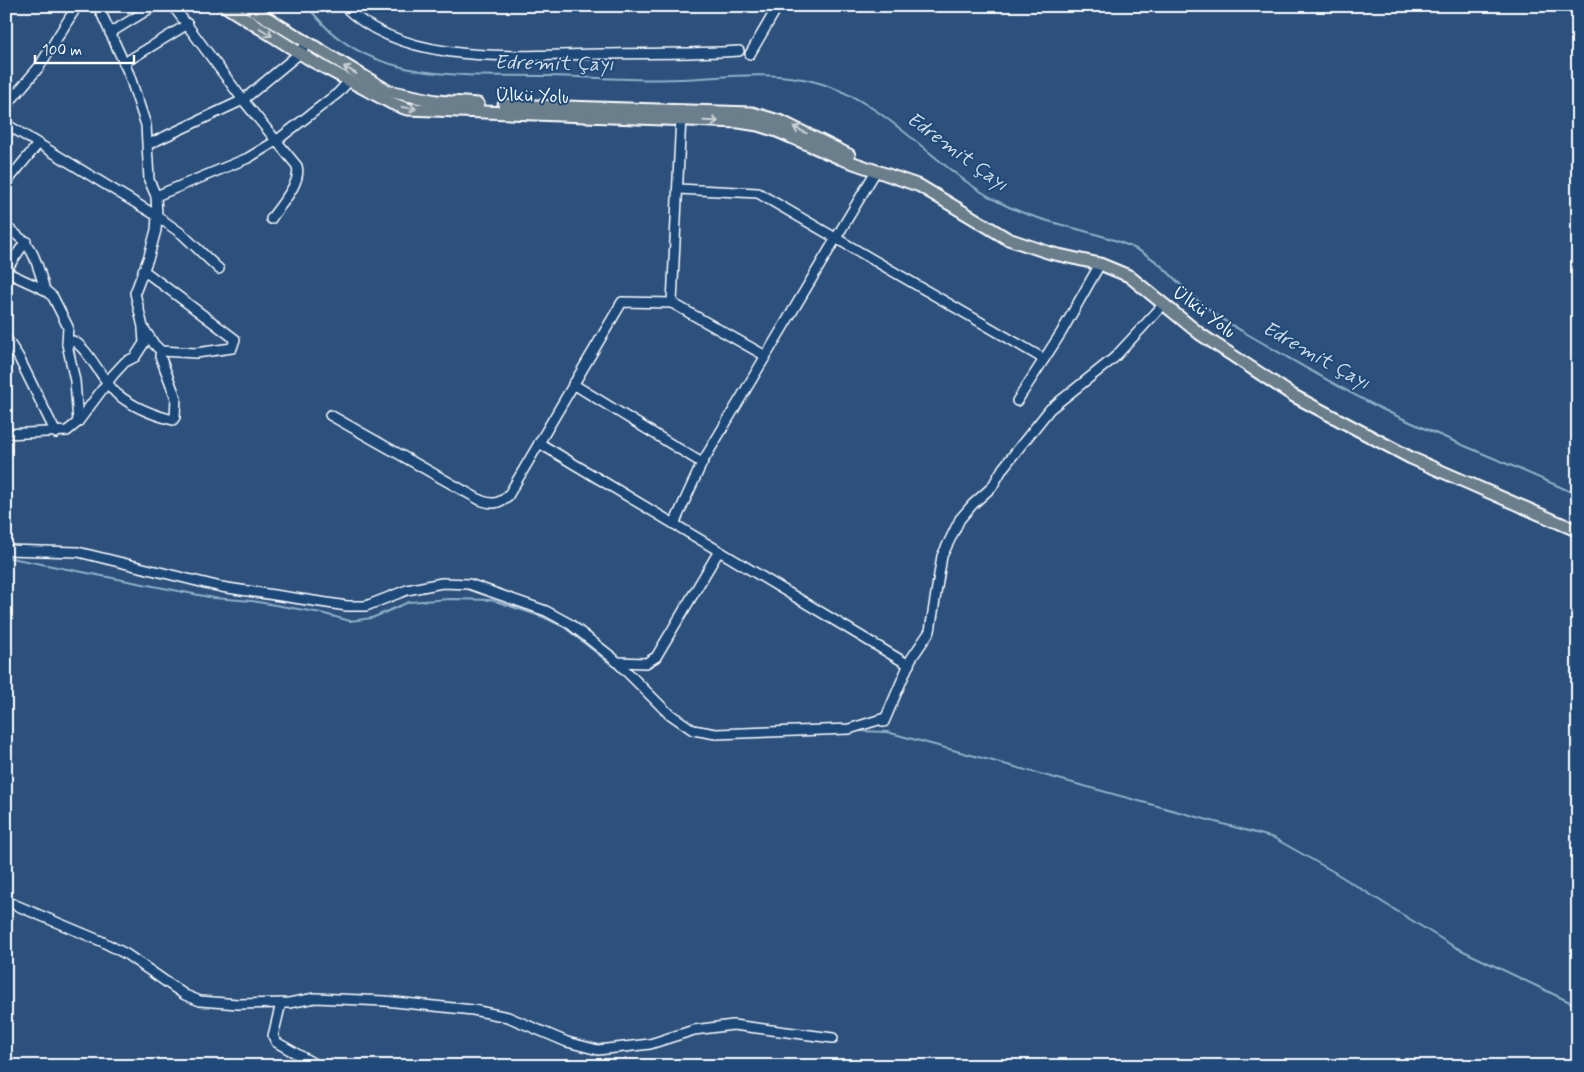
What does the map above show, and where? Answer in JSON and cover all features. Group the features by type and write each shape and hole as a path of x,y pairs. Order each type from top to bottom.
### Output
{"main road":[{"name":"Ülkü Yolu","path":"225,6 349,81 391,104 407,109 681,115 752,113 768,117 845,152 858,163 920,186 1008,239 1050,253 1100,264 1128,276 1200,334 1294,396 1411,458 1578,531"},
{"name":"Ülkü Yolu","path":"247,6 372,82 404,96 470,104 681,115"}],"street":[{"path":"6,106 39,66 76,6"},
{"path":"6,434 67,431 78,422 125,362 135,357 144,343 143,327 135,294 156,230 156,196 148,180 149,144 138,96 98,6"},
{"path":"110,33 154,6"},
{"path":"173,6 243,100 296,163 298,174 271,219"},
{"path":"344,6 365,24 381,32 404,42 444,50 492,54 739,51"},
{"path":"750,54 778,6"},
{"path":"124,63 188,24"},
{"path":"149,144 243,100 300,53 307,43"},
{"path":"156,196 248,158 276,140 338,93 349,81"},
{"path":"672,302 681,115"},
{"path":"6,124 157,216 182,234 219,270"},
{"path":"6,183 38,144"},
{"path":"674,524 702,463 764,356 876,171"},
{"path":"678,189 758,192 1044,359"},
{"path":"6,227 26,241 39,269 45,290"},
{"path":"26,241 6,271 45,290 53,297 68,327 67,344 75,381 74,394 78,422"},
{"path":"1017,401 1061,333 1100,264"},
{"path":"143,270 235,339 232,348 226,350 177,353 161,351 151,341 143,327"},
{"path":"330,415 490,504 499,504 508,496 622,302 672,302 764,356"},
{"path":"6,550 78,552 221,587 347,606 366,606 406,590 442,583 469,584 546,611 570,624 616,662 668,712 693,730 716,734 848,729 884,720 909,665 930,631 942,556 960,520 973,504 992,487 1003,468 1050,409 1114,358 1164,304"},
{"path":"6,338 9,349 56,433"},
{"path":"67,344 73,342 82,347 107,383 129,402 172,420 175,417 176,398 160,356 161,351"},
{"path":"573,384 702,463"},
{"path":"539,443 909,665"},
{"path":"616,662 646,664 656,657 719,551"},
{"path":"6,901 102,941 126,954 186,995 200,1001 281,1003 315,998 385,1001 473,1010 508,1017 567,1042 598,1050 650,1044 694,1030 733,1025 833,1038"},
{"path":"281,1003 273,1036 276,1042 318,1066"}],"waterway":[{"name":"Edremit Çayı","path":"307,6 331,32 355,49 380,61 435,73 648,80 745,75 776,76 808,80 835,89 861,101 884,116 950,169 997,201 1031,216 1102,236 1144,253 1221,319 1330,382 1408,421 1578,495"},
{"path":"6,557 214,598 252,601 321,613 350,621 372,618 409,602 450,599 492,600 543,617 564,627 623,674"},
{"path":"857,731 887,732 1274,838 1334,872 1453,946 1578,1006"},
{"path":"707,737 722,738"}]}
